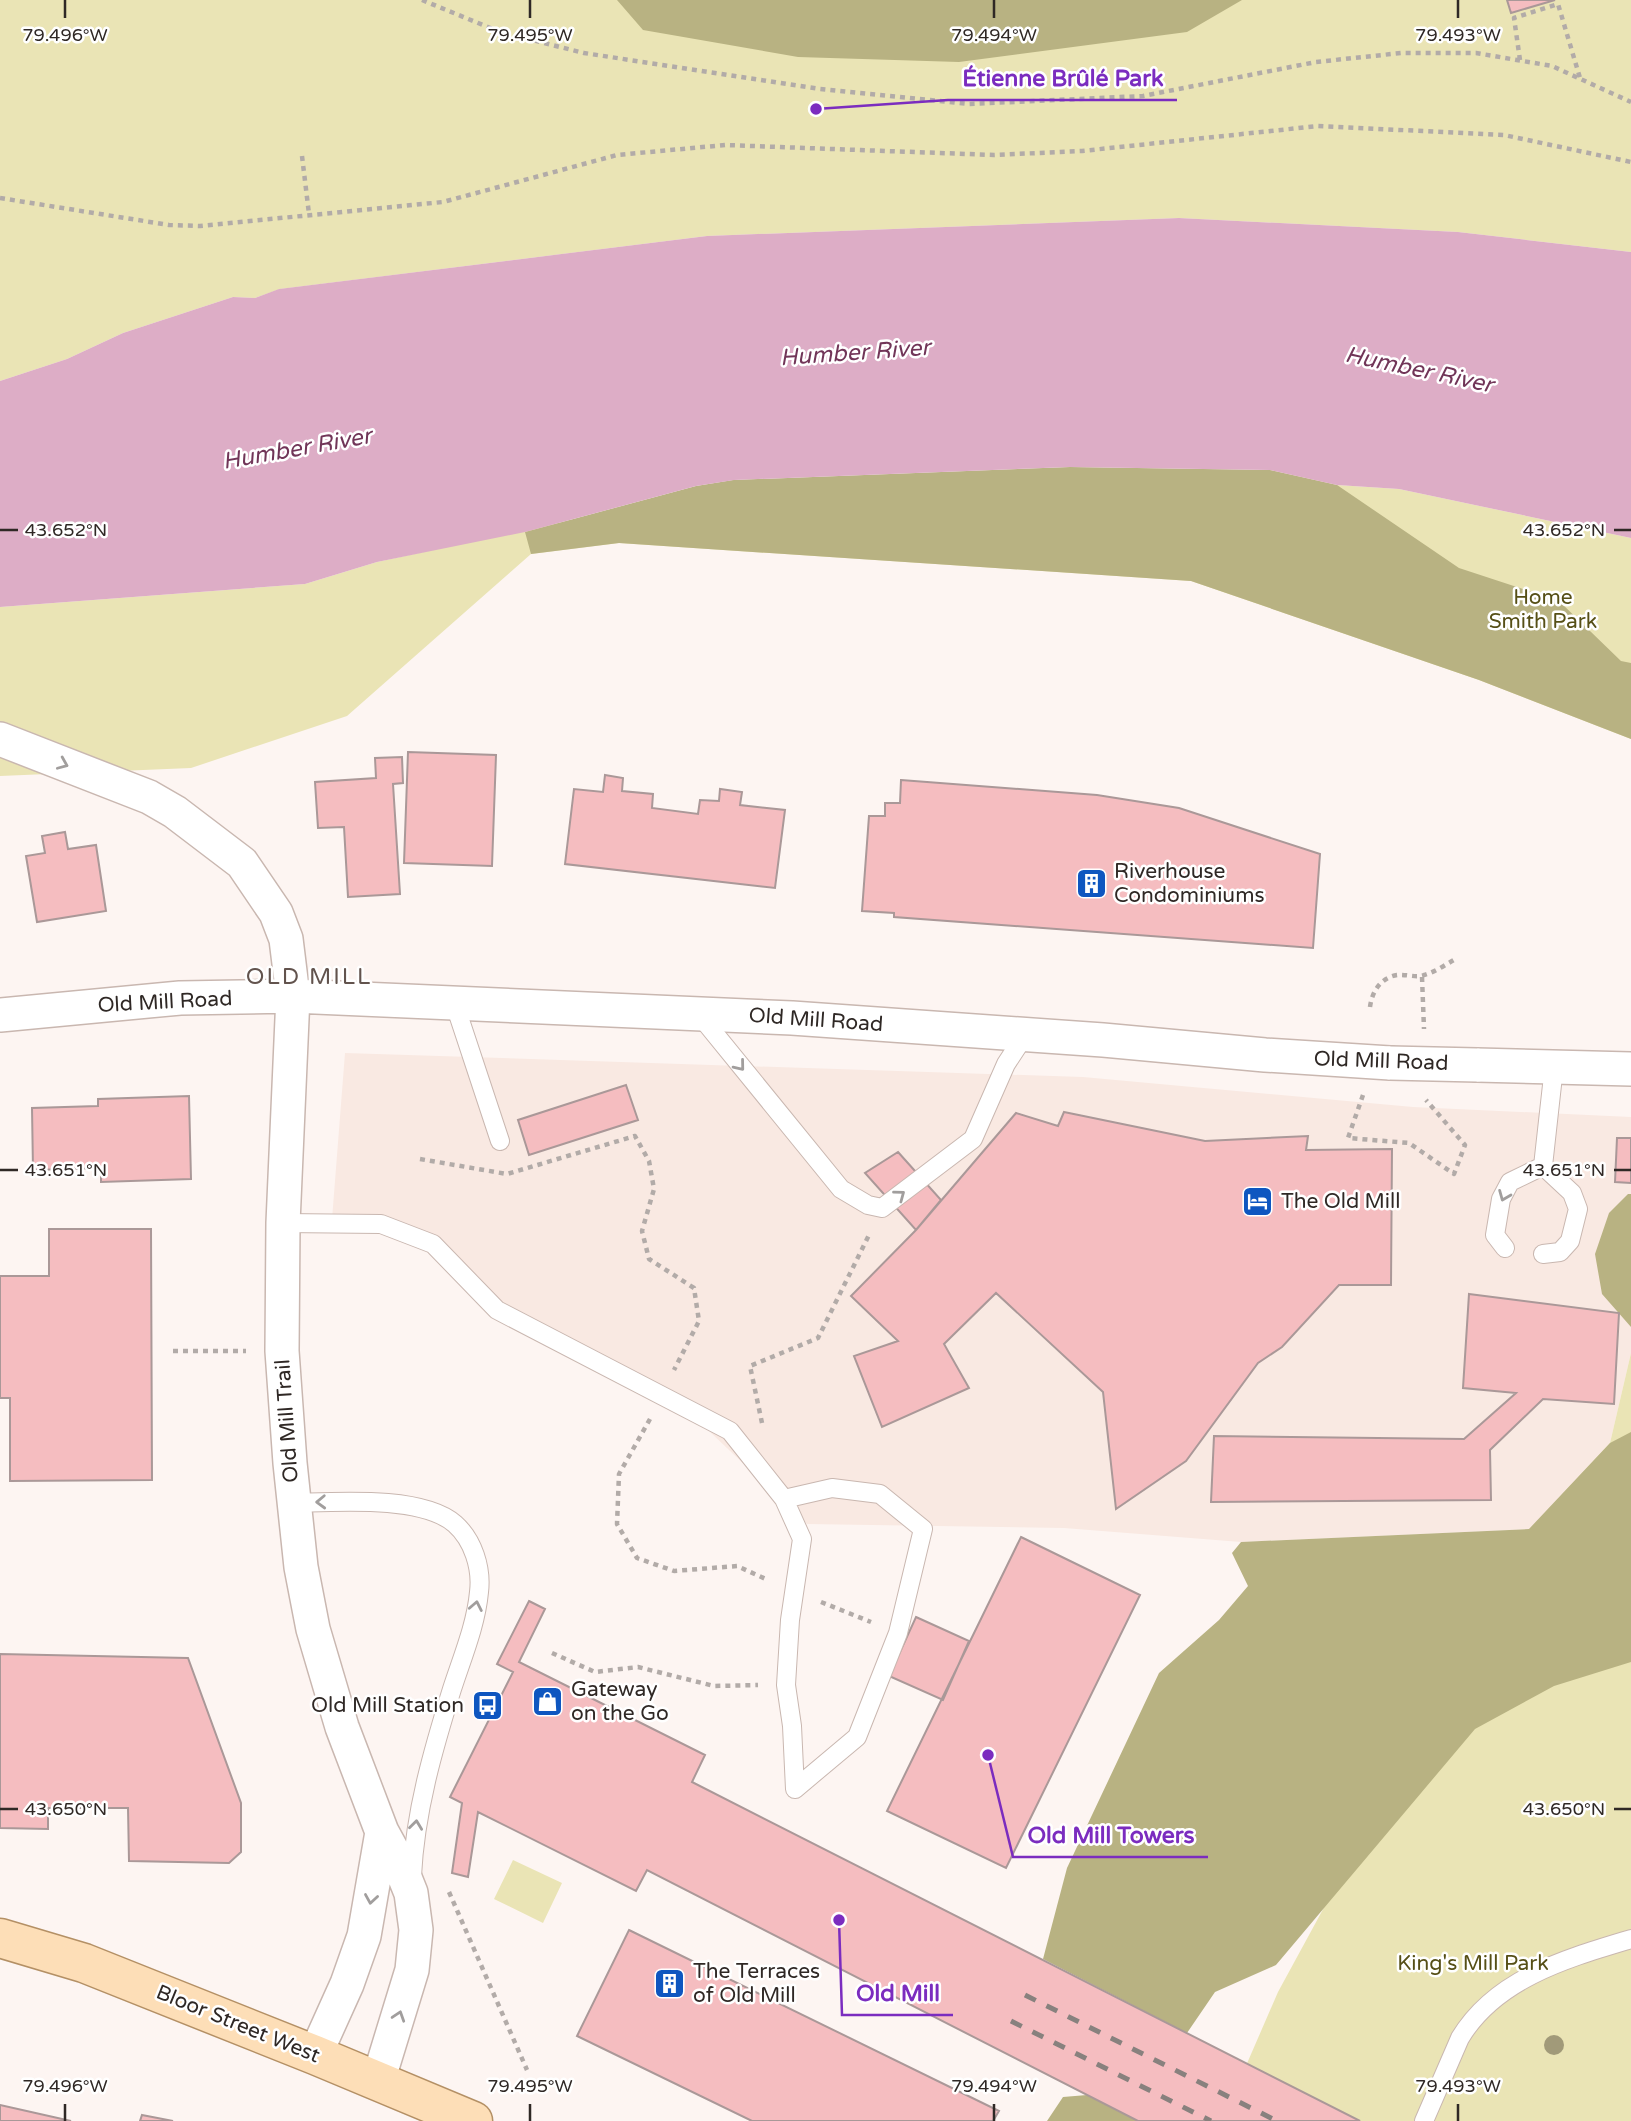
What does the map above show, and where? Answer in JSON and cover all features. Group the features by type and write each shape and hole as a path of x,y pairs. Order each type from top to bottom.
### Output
{"main road":[{"name":"Bloor Street West","path":"0,1938 84,1963 315,2054 473,2121"}],"street":[{"name":"Old Mill Trail","path":"0,739 149,797 203,832 242,863 276,913 286,939 293,996 283,1223 282,1351 301,1567 313,1629 342,1727 382,1832 411,1893 416,1930 412,1970 378,2081"},
{"name":"Old Mill Road","path":"0,1015 180,998 293,996 455,1005 697,1012 1390,1063 1631,1069"},
{"path":"315,2054 347,1984 364,1936 382,1832"}],"lane":[{"path":"455,1005 499,1141"},
{"path":"697,1012 841,1189 868,1206 883,1208 973,1139 1006,1064 1025,1035"},
{"path":"1543,1166 1554,1067"},
{"path":"1505,1248 1495,1235 1501,1199 1510,1182 1543,1166"},
{"path":"1543,1166 1572,1193 1578,1209 1570,1241 1560,1252 1543,1254"},
{"path":"283,1223 381,1224 433,1244 497,1310 730,1431 784,1499 802,1539 790,1620 786,1685 792,1726 795,1788 858,1737 898,1633 923,1529 880,1494 832,1488 784,1499"},
{"path":"294,1503 400,1504 430,1512 454,1523 470,1542 477,1564 480,1589 475,1614 440,1727 418,1811 411,1893"},
{"path":"1424,2121 1466,2026 1487,2003 1541,1970 1631,1939"}],"path":[{"path":"422,0 500,32 584,53 820,89 969,104 1143,96 1316,62 1401,53 1476,53 1552,66 1631,102"},
{"path":"1520,61 1514,18 1558,4 1581,79"},
{"path":"0,198 169,225 228,224 443,202 617,155 725,145 994,155 1082,151 1329,127 1504,135 1631,162"},
{"path":"302,156 309,214"},
{"path":"1370,1007 1372,996 1386,980 1397,975 1422,977 1454,960"},
{"path":"1422,977 1424,1034"},
{"path":"1363,1094 1348,1138 1409,1143 1454,1174 1465,1145 1425,1099"},
{"path":"420,1159 507,1174 635,1136 649,1161 654,1189 642,1231 649,1259 694,1288 699,1321 619,1474 617,1524 637,1558 674,1571 737,1566 794,1592 898,1633"},
{"path":"754,1461 767,1443 750,1366 818,1338 883,1208"},
{"path":"173,1351 251,1351"},
{"path":"552,1653 595,1672 638,1667 714,1686 786,1685"},
{"path":"449,1891 527,2070"}],"shaded area":[{"path":"345,1053 1083,1077 1413,1107 1631,1117 1631,1353 1610,1443 1530,1529 1241,1542 1064,1528 807,1524 688,1411 516,1321 405,1232 331,1232"}],"green space":[{"path":"0,0 1631,0 1631,252 1458,232 1179,218 707,236 280,289 255,298 233,297 123,333 67,359 0,381"},
{"path":"617,0 1242,0 1187,32 959,62 798,57 643,30"},
{"path":"1070,467 1270,470 1337,485 1459,568 1559,601 1621,661 1631,663 1631,739 1479,680 1191,581 619,543 531,554 525,532 696,486 733,480"},
{"name":"Home Smith Park","path":"1270,470 1337,485 1399,489 1631,538 1631,739 1479,680 1191,581 619,543 531,554 347,716 191,768 0,776 0,607 305,584 377,562 586,517"},
{"path":"1631,1194 1631,1327 1602,1294 1595,1254 1609,1213"},
{"name":"King's Mill Park","path":"1631,1353 1631,2121 1222,2121 1278,1992 1530,1529 1610,1443"},
{"path":"1631,1432 1631,1662 1554,1686 1475,1729 1276,1965 1215,1992 1187,2033 1043,1959 1067,1868 1159,1673 1219,1620 1248,1586 1232,1553 1241,1542 1529,1529 1610,1443"},
{"path":"513,1860 562,1883 543,1923 494,1899"},
{"path":"1087,2095 1138,2121 1047,2121 1063,2097"}],"water":[{"name":"Humber River","path":"1179,218 1458,232 1631,252 1631,538 1399,489 1337,485 1270,470 1070,467 734,480 696,486 525,532 377,562 305,584 0,607 0,381 67,359 123,333 233,297 255,298 279,289 707,236"}],"building":[{"path":"1507,0 1555,0 1511,13"},
{"path":"408,752 496,755 492,866 404,863"},
{"path":"402,757 403,783 393,784 400,894 348,897 344,827 318,828 315,782 376,778 375,758"},
{"path":"605,775 623,778 622,791 653,794 652,808 698,814 700,800 719,801 720,789 742,792 740,805 785,810 775,888 565,864 574,789 603,792"},
{"name":"Riverhouse Condominiums","path":"901,780 1097,795 1179,808 1320,854 1313,948 894,917 894,913 862,911 869,816 885,816 885,803 900,803"},
{"path":"65,832 68,849 96,845 106,911 37,922 26,856 45,853 42,836"},
{"path":"626,1085 638,1120 529,1155 518,1120"},
{"path":"189,1096 191,1179 101,1182 101,1168 33,1170 32,1108 98,1106 98,1099"},
{"path":"1064,1112 1205,1141 1308,1136 1306,1150 1392,1149 1391,1285 1339,1285 1282,1347 1258,1363 1186,1461 1116,1509 1103,1392 996,1293 944,1344 969,1388 882,1427 854,1356 898,1341 851,1296 916,1230 1016,1113 1058,1126"},
{"path":"1617,1138 1631,1138 1631,1183 1615,1182"},
{"path":"898,1152 941,1200 916,1230 865,1173"},
{"path":"49,1229 151,1229 152,1480 10,1481 10,1398 0,1398 0,1276 49,1276"},
{"path":"1469,1294 1619,1313 1614,1404 1543,1399 1490,1450 1491,1500 1211,1502 1214,1436 1464,1439 1516,1393 1463,1388"},
{"path":"1021,1537 1140,1595 1006,1868 887,1811"},
{"path":"529,1601 545,1609 519,1662 705,1755 692,1782 1360,2121 1138,2121 647,1870 636,1891 478,1812 468,1877 452,1873 462,1803 450,1797 513,1672 497,1664"},
{"path":"916,1617 969,1641 943,1700 889,1676"},
{"path":"0,1654 188,1658 241,1803 241,1852 229,1863 129,1861 128,1808 48,1808 48,1829 0,1828"},
{"name":"The Terraces of Old Mill","path":"629,1930 999,2111 993,2121 752,2121 577,2036"},
{"path":"0,2105 71,2121 0,2121"},
{"path":"142,2115 173,2121 140,2121"}],"railway":[{"path":"1025,1995 1277,2121"},
{"path":"1011,2021 1211,2121"}],"place":[{"name":"Étienne Brûlé Park","path":"816,109"},
{"name":"Riverhouse Condominiums","path":"1091,883"},
{"name":"The Old Mill","path":"1258,1201"},
{"name":"Gateway on the Go","path":"548,1701"},
{"name":"Old Mill Station","path":"487,1705"},
{"name":"Old Mill Towers","path":"988,1755"},
{"name":"Old Mill","path":"839,1920"},
{"name":"The Terraces of Old Mill","path":"670,1983"}],"district":[{"name":"OLD MILL","path":"309,977"}]}
